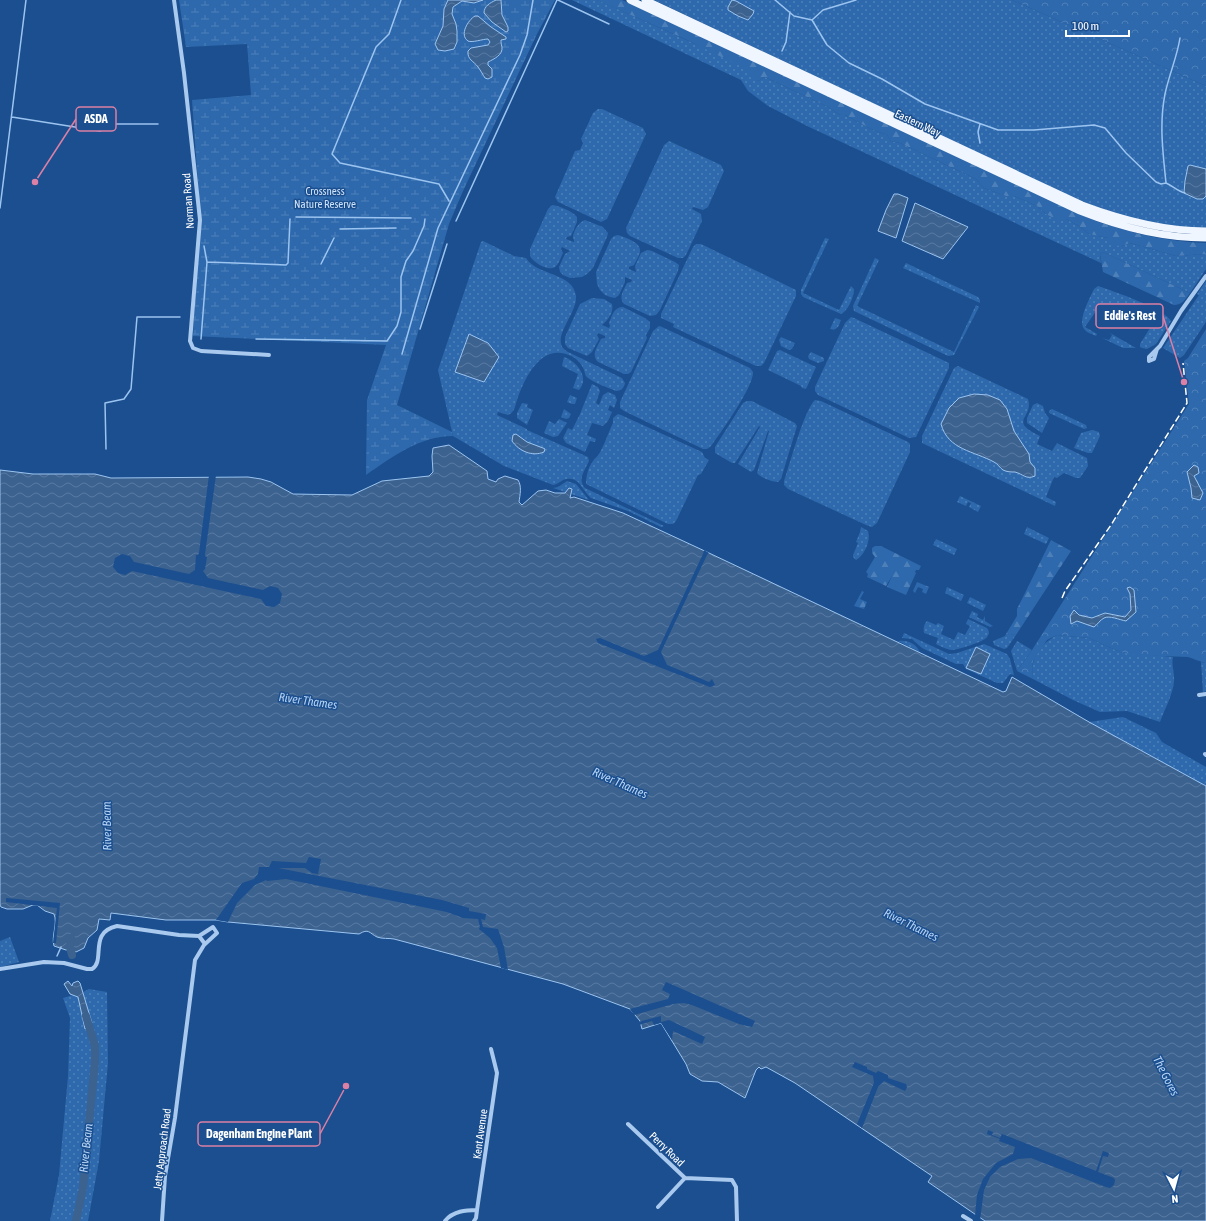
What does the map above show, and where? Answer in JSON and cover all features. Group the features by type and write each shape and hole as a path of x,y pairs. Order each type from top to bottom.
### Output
{"main road":[{"name":"Eastern Way","path":"630,0 1080,211 1124,227 1206,238"},
{"name":"Eastern Way","path":"645,0 1082,205 1111,216 1169,232 1206,231"}],"street":[{"name":"Norman Road","path":"174,0 184,73 200,220 190,341 193,348 201,351 268,355"},
{"path":"1158,347 1206,276"},
{"path":"1199,695 1206,694"},
{"path":"0,969 44,962 64,963 92,969 96,966 100,938 103,932 117,926 199,936 205,944"},
{"name":"Jetty Approach Road","path":"162,1221 165,1176 180,1080 195,960 205,944 217,933 213,927 199,936"},
{"name":"Kent Avenue","path":"476,1220 497,1074 491,1049"},
{"name":"Perry Road","path":"628,1124 685,1178 732,1180 736,1187 737,1221"},
{"name":"Perry Road","path":"658,1207 685,1178"},
{"path":"445,1221 449,1216 457,1213 478,1210"},
{"path":"963,1216 971,1221"}],"green space":[{"name":"Crossness Nature Reserve","path":"179,0 555,0 537,34 449,224 397,405 452,432 453,436 441,437 418,444 396,455 366,475 367,400 386,345 193,336 200,212 192,100 251,95 247,44 186,47"},
{"path":"572,0 600,1 720,55 745,68 758,81 765,77 828,107 840,115 845,115 871,129 887,135 891,141 900,143 976,179 984,188 1006,196 1014,196 1037,206 1046,214 1066,219 1079,226 1089,234 1108,238 1122,246 1130,243 1176,256 1206,254 1206,269 1190,293 1103,252 1100,254 1101,263 807,126 768,106 748,91 741,80"},
{"path":"597,0 622,0 1096,221 1150,236 1178,241 1206,243 1206,254 1176,256 1130,243 1122,246 1110,245 1108,238 1089,234 1079,226 1066,219 1060,221 1046,214 1037,206 1014,196 1006,196 984,188 976,179 900,143 891,141 887,135 871,129 845,115 840,115 828,107 765,77 758,81 748,76 744,68 685,39"},
{"path":"654,0 1012,0 1206,86 1206,228 1152,226 1078,200"},
{"path":"1012,0 1206,0 1206,86"},
{"path":"598,109 602,109 643,128 646,134 607,219 601,222 558,202 555,197 575,151 580,150 583,143 581,139 593,113"},
{"path":"669,141 721,165 724,171 708,207 703,210 693,207 692,209 701,214 702,221 686,255 683,258 678,258 630,236 627,233 626,228 664,145"},
{"path":"552,205 566,209 577,217 577,222 571,236 567,237 566,239 574,242 573,236 576,229 581,222 585,220 603,227 608,233 593,268 582,277 570,278 560,272 559,267 565,254 570,251 562,247 561,249 563,253 560,260 555,267 552,268 541,266 530,256 530,249 548,209"},
{"path":"618,235 632,240 640,248 638,258 634,265 629,267 629,269 636,272 635,266 641,253 647,250 652,251 679,265 678,271 660,310 656,315 650,316 624,304 622,301 622,294 627,283 631,282 632,280 625,277 625,282 619,295 615,298 605,295 597,284 596,272 611,239"},
{"path":"825,238 829,239 803,293 839,310 851,286 854,289 852,300 846,310 841,314 803,297 801,294 801,290"},
{"path":"483,241 514,256 526,258 531,264 538,268 568,282 573,288 576,296 573,311 562,334 562,347 568,352 622,378 625,383 622,389 616,391 598,384 587,377 581,364 569,355 556,353 548,355 534,366 528,375 512,412 508,415 498,412 497,415 588,457 589,461 582,478 585,488 664,526 661,527 628,511 591,498 575,480 565,479 553,485 504,466 453,436 438,370 481,242"},
{"path":"696,244 701,244 796,290 796,296 764,363 761,366 756,366 673,327 674,324 661,318 661,314 693,247"},
{"path":"1103,252 1190,293 1181,303 1174,305 1103,272 1100,254"},
{"path":"875,258 879,260 857,306 954,352 976,305 979,307 954,355 948,356 854,311 853,306"},
{"path":"906,263 978,297 980,303 903,268"},
{"path":"1206,281 1206,322 1184,355 1180,358 1163,348 1199,295 1197,294"},
{"path":"1098,286 1138,301 1167,316 1171,321 1156,344 1147,349 1140,347 1140,344 1150,328 1140,322 1138,323 1114,307 1110,313 1099,307 1085,327 1097,334 1096,336 1086,331 1082,321 1083,316 1094,289"},
{"path":"592,298 604,299 612,304 611,313 602,325 609,328 612,314 617,308 620,307 623,307 645,318 650,322 650,328 646,335 647,338 631,372 628,374 624,374 598,362 596,359 596,348 601,339 605,338 605,336 598,333 597,335 599,339 592,352 587,356 568,348 565,344 565,337 580,304"},
{"path":"851,317 949,363 949,368 916,437 909,438 818,395 815,391 815,387 845,323"},
{"path":"835,318 841,320 836,329 830,329"},
{"path":"659,326 750,368 753,372 752,379 743,398 716,439 707,449 703,449 620,408 620,402 653,331"},
{"path":"1206,329 1205,663 1188,657 1135,655 1120,652 1089,638 1057,635 1047,640 1033,661 1033,679 1017,671 1032,650 1189,404 1184,361 1188,358"},
{"path":"1110,333 1136,348 1123,348 1102,338 1109,340 1112,335"},
{"path":"781,337 795,343 792,349 789,350 781,346 779,340"},
{"path":"780,350 816,367 806,389 768,370 777,351"},
{"path":"811,352 824,358 824,361 818,363 809,359 808,356"},
{"path":"564,357 573,362 583,375 582,385 579,390 573,388 578,374 562,366"},
{"path":"958,366 1028,399 1028,411 1023,423 1030,431 1040,436 1037,444 1052,451 1057,443 1087,458 1088,466 1080,478 1064,473 1057,478 1054,477 1046,497 1056,502 1055,506 922,443 922,436 954,368"},
{"path":"592,384 598,387 600,391 596,403 599,405 603,395 608,392 615,395 617,400 614,408 610,405 608,410 612,412 608,421 603,426 592,423 587,435 596,439 595,442 590,441 585,452 566,443 563,438 568,428 572,430"},
{"path":"570,395 577,398 575,404 567,402"},
{"path":"815,400 821,401 910,444 910,452 877,523 872,527 788,489 784,485 806,414"},
{"path":"752,401 795,423 797,426 781,479 778,482 761,477 757,473 769,431 754,470 751,472 738,464 760,427 759,426 735,463 732,463 715,453 715,447 743,403"},
{"path":"522,403 528,404 527,407 533,410 527,425 517,418 517,413"},
{"path":"1037,403 1043,406 1045,413 1049,418 1042,433 1027,423 1027,418 1033,405"},
{"path":"564,409 571,414 569,418 566,419 561,417"},
{"path":"1052,409 1086,425 1087,428 1084,429 1049,413"},
{"path":"618,414 702,452 705,458 709,460 701,474 698,475 676,521 673,524 668,524 586,484 590,466 603,446 613,423 613,418"},
{"path":"559,419 567,423 558,436 553,437 544,433 549,421 555,424"},
{"path":"1092,430 1099,432 1100,436 1092,453 1074,448 1081,433"},
{"path":"567,481 576,484 589,500 553,488 558,487"},
{"path":"960,496 981,506 978,512 969,507 971,503 968,502 966,506 957,502"},
{"path":"861,527 868,531 869,539 865,551 856,560 853,555 858,543 856,542"},
{"path":"1027,527 1049,538 1046,544 1024,534"},
{"path":"936,539 957,549 954,555 933,545"},
{"path":"1051,540 1071,551 1016,635 1006,634 1017,616 1017,609"},
{"path":"875,546 881,546 921,566 919,570 916,570 906,595 887,587 892,576 886,586 867,577 868,574 866,572 875,557 872,553 872,548"},
{"path":"917,582 929,587 926,594 922,592 923,589 918,587 915,593 913,591"},
{"path":"947,587 964,595 961,601 945,593"},
{"path":"862,591 864,592 860,599 867,602 864,609 854,606"},
{"path":"970,597 986,605 983,611 967,603"},
{"path":"972,611 978,614 977,617 983,620 985,616 985,621 993,626 990,627 969,617"},
{"path":"968,619 987,628 989,634 985,639 951,650 936,644 938,638 924,633 924,626 927,621 936,625 938,623 944,626 941,634 954,640 958,632 965,635 970,626 966,624"},
{"path":"904,633 949,654 957,653 984,644 1007,654 1010,659 1014,675 1010,674 1003,683 997,683 966,669 963,664 956,664 922,648 912,639 902,638"},
{"path":"1006,634 1016,635 1007,648 1004,649 994,645 993,641 1005,636"},
{"path":"1057,635 1089,638 1120,652 1173,657 1173,687 1160,722 1127,711 1100,712 1033,679 1033,665 1037,653 1046,643"},
{"path":"898,641 911,643 916,646 920,652"},
{"path":"1017,641 1032,650 1017,671 1011,651"},
{"path":"1206,661 1206,691 1203,693 1201,662 1205,663"},
{"path":"1123,717 1156,733 1162,742 1206,767 1206,786 1089,722"},
{"path":"10,937 19,962 0,967 0,941"},
{"path":"89,989 107,992 108,1063 99,1161 88,1221 50,1221 59,1175 68,1076 70,1018 63,998 73,995 78,997 85,1028 92,1023 83,992"}],"water":[{"path":"448,0 483,0 474,3 462,1 453,7 452,14 456,24 457,42 454,49 445,51 438,50 435,44 443,26 444,9"},
{"path":"496,0 501,0 502,15 508,27 508,31 506,32 492,22 484,13 486,7"},
{"path":"732,0 754,11 748,20 728,10"},
{"path":"475,16 478,16 506,37 506,39 501,40 502,50 500,54 488,62 488,65 492,69 492,77 488,79 485,78 470,58 468,51 471,48 488,45 490,42 488,39 468,41 464,35 467,24"},
{"path":"1190,165 1206,169 1206,196 1203,199 1197,199 1184,193 1188,166"},
{"path":"894,194 908,198 896,238 878,231"},
{"path":"915,203 968,227 943,259 902,241"},
{"path":"469,334 488,343 499,357 484,382 455,372"},
{"path":"974,394 988,395 1000,400 1007,409 1014,431 1029,454 1030,462 1035,468 1035,476 1027,477 1015,472 1004,471 994,462 956,445 944,433 941,424 949,408 959,398"},
{"path":"516,434 527,442 545,449 544,452 535,454 518,448 512,441 513,435"},
{"path":"449,445 487,471 488,479 496,482 498,479 505,476 518,480 520,488 519,502 522,505 538,491 546,490 555,493 565,493 569,488 572,489 570,498 574,497 623,513 1003,692 1006,691 1012,677 1089,722 1206,786 1206,1221 985,1221 928,1182 932,1176 795,1083 766,1067 761,1069 759,1067 756,1070 745,1098 718,1082 702,1081 690,1074 686,1064 661,1023 642,1029 640,1021 630,1009 563,984 394,939 379,938 367,931 359,934 216,920 166,920 111,913 110,920 99,919 97,930 88,938 84,948 76,952 73,949 66,950 54,946 54,914 45,911 37,905 23,909 7,909 1,907 0,470 33,474 95,474 111,478 248,477 271,482 293,494 352,495 382,481 429,476 433,472 433,448"},
{"path":"1194,465 1198,467 1199,473 1194,476 1203,493 1200,500 1192,498 1187,472"},
{"path":"1130,587 1134,590 1136,612 1126,621 1106,617 1094,627 1077,621 1071,624 1070,616 1074,610 1079,615 1092,618 1105,613 1125,617 1131,610 1130,594 1127,588"},
{"path":"976,647 990,654 981,674 966,668"},
{"path":"68,981 72,986 73,983 78,981 80,983 92,1023 85,1029 78,997 70,994 64,984"}],"pier":[{"path":"209,475 216,475 205,554 207,557 205,569 203,571 208,578 263,590 270,586 278,588 282,594 280,603 274,607 266,606 261,599 132,571 125,575 118,573 113,567 115,558 122,554 130,556 134,562 189,574 195,570 196,555 199,553"},
{"path":"704,550 709,553 661,652 667,665 709,682 712,679 715,685 710,687 598,643 596,639 600,638 644,656 658,650"},
{"path":"309,857 321,859 318,874 312,873 305,868 278,868 442,900 469,908 469,911 486,914 485,920 481,919 483,927 498,929 504,947 508,970 501,968 497,948 490,938 479,929 478,919 463,918 447,912 286,879 266,880 255,885 237,903 228,922 216,920 242,883 254,879 258,874 259,867 269,867 272,861 306,863"},
{"path":"6,898 60,903 56,943 53,943 57,908 6,902"},
{"path":"666,982 755,1021 752,1027 739,1024 684,1003 673,1004 634,1015 630,1009 668,999 670,994 662,990"},
{"path":"661,1016 661,1022 669,1020 705,1037 702,1044 673,1031 672,1040 661,1023 654,1025 652,1021 639,1025 638,1022"},
{"path":"855,1062 876,1073 878,1071 888,1075 888,1078 906,1084 907,1087 905,1091 884,1081 878,1087 862,1128 857,1124 874,1083 873,1076 852,1067"},
{"path":"988,1130 993,1132 992,1135 1000,1138 1002,1134 1096,1171 1103,1151 1109,1153 1108,1157 1103,1156 1098,1172 1114,1178 1114,1185 1110,1188 1106,1187 1031,1158 1018,1159 1000,1167 990,1177 984,1190 980,1220 975,1216 977,1195 983,1179 996,1163 1013,1154 1015,1147 999,1141 1000,1139 987,1134"}],"waterway":[{"path":"0,208 26,0"},
{"path":"401,0 389,34 376,47 332,154 340,163 439,184 449,201"},
{"path":"402,354 438,228 520,55 527,35 533,0"},
{"path":"456,221 557,0"},
{"path":"558,0 609,24"},
{"path":"775,0 794,16 812,20 827,45 849,63 882,79 925,104 998,130 1034,130 1094,125 1105,128 1126,153 1156,182 1161,184 1166,183 1185,193"},
{"path":"812,20 823,10 856,0"},
{"path":"782,51 786,42 790,12"},
{"path":"1166,183 1162,138 1163,105 1180,38"},
{"path":"12,117 100,131 116,124 158,124"},
{"path":"980,124 978,132 980,143"},
{"path":"296,217 411,218"},
{"path":"207,262 286,265 288,263 290,219"},
{"path":"256,339 387,341 397,326 401,312 401,277 406,261 413,251 424,226 425,219"},
{"path":"340,229 396,228"},
{"path":"321,264 334,238"},
{"path":"420,329 447,244"},
{"path":"201,339 207,262 204,246"},
{"path":"106,449 105,403 124,399 131,389 137,317 180,317"},
{"name":"River Beam","path":"71,938 70,947 72,955"},
{"path":"57,956 61,947"},
{"name":"River Beam","path":"76,1221 83,1188 95,1061 95,1046 86,1016"}],"railway":[{"path":"1062,598 1065,591 1111,525 1187,403 1183,363"}],"place":[{"name":"ASDA","path":"35,182"},
{"name":"Eddie's Rest","path":"1184,382"},
{"name":"Dagenham Engine Plant","path":"346,1086"}],"water label":[{"name":"River Thames","path":"308,701"},
{"name":"River Thames","path":"620,783"},
{"name":"River Thames","path":"911,925"},
{"name":"The Gores","path":"1166,1076"}]}
